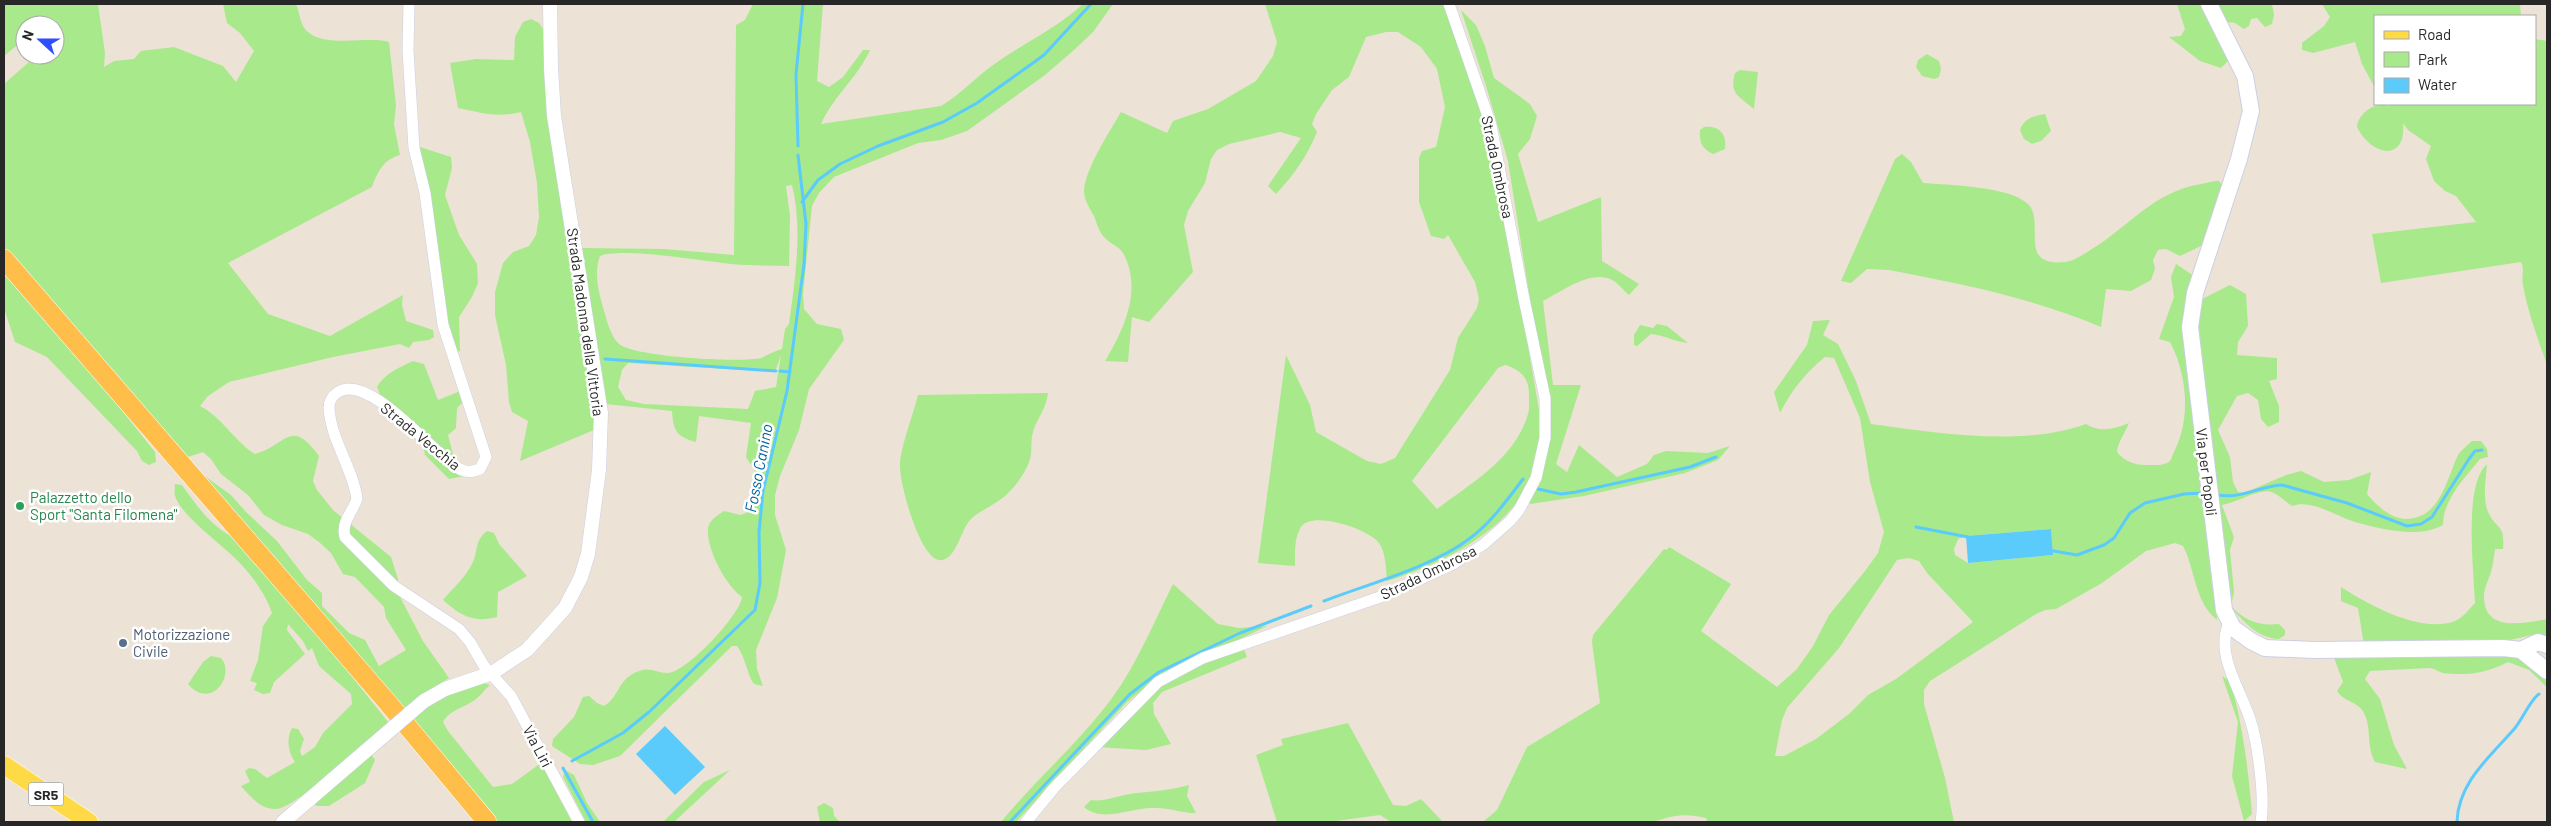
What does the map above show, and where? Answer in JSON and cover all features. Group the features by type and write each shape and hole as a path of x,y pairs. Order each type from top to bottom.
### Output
{"highway":[{"path":"4,259 388,702 487,822"}],"main road":[{"name":"Via per Popoli","path":"2209,4 2245,76 2251,111 2239,159 2194,293 2190,327 2224,610 2229,623"},
{"path":"2229,623 2251,641 2265,648 2314,650 2503,648 2521,650 2538,642 2547,645"},
{"path":"2521,650 2547,671"},
{"name":"SR5","path":"4,765 89,822"}],"street":[{"name":"Strada Vecchia","path":"409,4 408,51 414,148 425,193 443,325 486,457 480,469 474,472 458,468 388,407 356,390 341,390 334,395 329,409 334,432 357,499 344,523 343,530 346,537 394,586 459,629 492,673"},
{"name":"Strada Madonna della Vittoria","path":"283,822 424,701 444,690 492,673 516,660 537,641 565,608 581,576 594,516 602,443 598,383 554,116 550,4"},
{"name":"Strada Ombrosa","path":"1026,822 1054,788 1158,682 1203,658 1383,596 1453,564 1484,544 1510,521 1519,510 1536,478 1545,438 1545,398 1491,125 1449,4"},
{"path":"2229,623 2224,634 2224,646 2252,729 2262,797 2261,822"},
{"name":"Via Liri","path":"492,673 511,696 579,822"}],"green space":[{"path":"4,4 98,4 105,53 104,67 114,61 134,59 141,51 174,47 223,66 236,82 254,51 240,33 227,23 223,4 296,4 303,26 310,34 331,40 380,40 389,42 396,105 394,124 400,155 385,163 372,187 228,263 268,314 330,336 403,295 402,305 406,321 433,330 434,337 429,340 413,342 409,348 400,344 333,357 229,382 208,396 200,406 215,416 241,443 255,454 288,437 295,436 301,438 309,444 319,456 313,481 317,490 333,510 391,557 398,579 398,593 423,641 449,678 402,709 202,474 231,495 277,541 307,580 322,593 322,606 349,633 365,640 379,666 406,650 386,618 384,607 355,577 343,574 331,553 319,542 308,534 282,525 264,515 248,495 221,474 211,459 203,452 188,457 4,249 4,84 26,65 65,65 65,15 15,15 15,47 4,56"},
{"path":"753,4 823,4 817,81 829,87 843,77 863,50 870,50 821,124 941,106 1004,57 1062,21 1083,4 1113,4 1093,32 1074,50 1045,75 967,131 941,140 918,143 834,177 819,193 812,206 803,294 804,309 817,324 841,329 844,340 809,389 799,430 780,476 775,495 775,515 786,550 777,598 756,650 757,669 763,686 754,684 740,651 737,646 732,646 620,756 593,765 580,764 552,746 553,739 574,717 583,697 589,696 604,706 612,699 623,682 637,672 651,670 668,673 677,670 699,653 723,629 739,605 742,597 730,585 718,566 710,546 708,528 712,520 724,511 741,515 748,512 755,492 757,475 746,457 751,423 699,416 696,442 684,438 677,432 672,411 606,404 582,248 664,249 734,255 736,25 745,20","holes":["792,185 797,219 797,254 789,324 785,329 782,349 761,358 732,360 687,358 643,352 627,348 618,343 610,330 599,292 597,274 600,256 626,253 738,265 789,266 790,216 786,186","781,355 776,387 755,391 748,409 644,404 626,400 618,387 622,370 628,363 775,372"]},
{"path":"1265,4 1446,4 1490,125 1539,410 1540,452 1532,477 1519,499 1502,519 1482,536 1459,551 1435,563 1387,581 1384,557 1379,543 1364,532 1353,527 1328,521 1316,520 1307,522 1301,527 1296,541 1295,566 1258,563 1286,355 1310,405 1316,432 1367,461 1381,464 1395,458 1450,370 1458,338 1477,308 1479,299 1475,282 1448,235 1444,239 1431,236 1419,202 1419,158 1422,151 1436,147 1445,107 1437,69 1421,47 1398,32 1386,32 1366,37 1349,77 1332,90 1316,114 1312,124 1317,132 1305,157 1276,194 1268,186 1301,138 1280,132 1229,144 1217,150 1211,159 1205,183 1188,211 1184,225 1193,272 1149,322 1132,317 1128,362 1105,361 1119,336 1129,308 1131,281 1129,267 1123,253 1101,233 1085,198 1085,182 1099,150 1121,112 1167,133 1173,121 1208,109 1256,81 1273,56 1277,42","holes":["1505,365 1523,375 1529,388 1529,412 1521,432 1502,458 1477,480 1437,509 1412,481 1498,368"]},
{"path":"2177,4 2204,4 2231,58 2221,68 2200,61 2169,37 2181,36 2185,29"},
{"path":"2217,4 2272,4 2274,15 2272,24 2265,27 2257,18 2251,19 2249,26 2244,29 2235,23 2227,22"},
{"path":"2322,4 2520,4 2521,15 2374,15 2374,86 2362,64 2355,42 2313,53 2302,50 2302,43 2324,26 2330,17"},
{"path":"1461,10 1476,25 1485,46 1494,78 1530,104 1537,116 1530,139 1518,154 1538,222 1601,197 1602,261 1639,284 1629,295 1612,280 1604,277 1595,277 1576,283 1543,301 1553,385 1581,385 1556,464 1567,472 1579,445 1617,477 1647,464 1654,455 1666,451 1708,453 1730,446 1718,460 1685,473 1584,496 1530,504 1529,501 1544,464 1535,332 1508,161"},
{"path":"531,19 539,23 545,32 596,416 594,430 520,461 528,421 512,412 509,402 506,365 495,315 495,292 503,263 513,252 529,246 536,235 539,217 537,183 530,142 521,112 497,115 458,108 450,63 476,59 514,60 515,37 523,22"},
{"path":"2536,39 2547,41 2547,365 2528,306 2521,262 2381,283 2372,234 2476,222 2456,196 2445,191 2434,181 2426,159 2431,146 2408,130 2403,123 2403,136 2399,145 2394,149 2387,151 2379,149 2363,137 2357,127 2364,113 2380,105 2390,107 2388,105 2536,105"},
{"path":"1927,54 1939,61 1941,69 1939,77 1934,79 1922,76 1916,67 1918,60"},
{"path":"1740,70 1758,72 1754,109 1734,90 1733,80 1735,73"},
{"path":"2045,114 2051,131 2041,141 2032,144 2024,139 2020,130 2027,120"},
{"path":"1704,127 1714,127 1721,132 1725,139 1725,149 1713,154 1706,150 1701,142 1700,134 1700,130"},
{"path":"420,147 451,157 452,168 445,195 459,235 477,264 478,283 472,297 459,317 460,351 457,352 452,347"},
{"path":"1902,154 1911,162 1923,183 1994,190 2021,199 2029,205 2033,213 2037,251 2041,258 2050,262 2065,262 2082,255 2106,240 2143,210 2169,194 2184,188 2214,181 2219,181 2225,188 2205,244 2180,256 2166,249 2158,250 2153,260 2155,269 2151,280 2131,291 2106,289 2101,327 2023,300 1889,270 1867,269 1851,283 1841,281 1895,159"},
{"path":"2176,264 2194,276 2217,620 2204,604 2183,546 2175,543 2146,551 2102,583 2056,609 2045,610 2036,614 1930,681 1924,690 1924,704 1945,778 1954,822 1708,822 1706,818 1685,815 1673,816 1653,822 1483,822 1497,810 1527,747 1600,703 1592,642 1593,635 1664,549 1667,550 1669,547 1731,584 1701,631 1777,687 1797,669 1813,646 1829,615 1878,553 1884,532 1870,482 1860,418 1834,358 1825,357 1805,376 1789,397 1780,413 1774,392 1807,345 1813,321 1830,320 1823,335 1838,344 1856,381 1871,424 1951,434 2007,436 2035,435 2061,431 2086,424 2091,427 2107,429 2129,423 2117,452 2127,461 2134,464 2159,465 2170,461 2180,437 2185,410 2183,382 2176,354 2170,342 2159,339 2174,297 2171,277","holes":["2051,529 2053,555 1968,563 1955,555 1954,549 1958,539 1966,536","1909,558 1919,561 1927,573 1973,622 1896,679 1868,695 1849,714 1816,739 1784,756 1775,756 1782,720 1787,708 1839,648 1897,560"]},
{"path":"4,266 155,452 156,462 149,465 142,461 137,451 47,357 15,342 4,308"},
{"path":"2230,285 2246,294 2248,326 2238,342 2237,355 2277,358 2277,379 2269,381 2279,406 2279,422 2268,427 2261,419 2258,400 2248,393 2237,396 2218,430 2230,457 2233,482 2238,492 2244,493 2286,475 2301,471 2324,482 2349,480 2371,472 2367,494 2375,502 2384,510 2399,518 2417,517 2426,513 2434,506 2462,450 2472,441 2481,441 2487,449 2488,457 2480,459 2456,489 2447,506 2443,525 2433,529 2411,532 2355,522 2316,506 2300,504 2292,506 2275,493 2267,491 2222,505 2234,537 2230,550 2234,592 2231,606 2241,615 2252,621 2265,624 2279,624 2285,630 2285,635 2279,639 2264,636 2251,628 2230,606 2194,333 2202,299"},
{"path":"1657,324 1667,326 1688,343 1651,334 1637,346 1634,345 1634,335 1640,325 1653,328"},
{"path":"413,361 424,364 438,400 463,390 464,401 457,408 456,428 448,435 457,471 469,475 449,479 425,455 422,439 387,411 377,387 388,374"},
{"path":"1048,393 1045,405 1033,432 1030,458 1022,476 1005,496 970,520 948,558 943,560 935,558 927,550 919,537 907,504 900,465 902,450 918,395"},
{"path":"2487,464 2485,489 2487,509 2492,519 2502,531 2503,549 2495,549 2492,569 2484,592 2485,607 2490,615 2506,623 2526,623 2547,619 2547,637 2533,635 2510,640 2455,645 2364,645 2358,608 2341,601 2341,587 2366,602 2396,616 2427,624 2441,624 2458,620 2475,603 2472,509 2480,475"},
{"path":"175,484 182,485 212,522 235,538 331,650 388,722 315,786 285,806 275,809 265,807 248,794 241,786 250,782 245,771 249,768 255,769 267,778 295,762 289,745 292,728 298,729 304,739 300,751 302,756 315,747 323,733 352,704 351,694 319,666 312,648 308,651 303,641 288,624 287,630 305,654 274,682 270,693 263,694 254,690 257,683 250,681 258,660 263,626 272,613 254,579 232,555 194,522 179,504 175,495"},
{"path":"487,531 494,533 499,544 527,576 498,592 497,617 481,619 462,614 443,600 470,567 475,558 480,538"},
{"path":"1173,584 1218,624 1239,628 1267,626 1154,680 1126,703 1016,822 1001,822 1086,730 1112,698 1137,657"},
{"path":"1243,647 1247,657 1162,692 1153,703 1154,714 1171,744 1146,750 1097,747 1158,684"},
{"path":"2484,653 2519,657 2545,678 2547,687 2529,670 2508,662 2492,669 2469,674 2443,673 2429,668 2370,671 2365,679 2380,699 2394,745 2407,769 2375,762 2372,756 2368,725 2362,709 2343,698 2337,691 2343,682 2333,655"},
{"path":"211,656 221,658 225,665 225,673 219,688 205,694 188,684 203,662"},
{"path":"2222,676 2230,681 2244,747 2252,814 2244,821 2232,776 2238,722"},
{"path":"481,682 490,685 476,699 454,711 446,718 443,722 448,731 493,787 512,784 541,763 572,822 496,822 411,718 434,699"},
{"path":"1348,723 1393,805 1406,806 1421,799 1443,822 1391,822 1380,815 1328,822 1277,822 1256,755 1283,745 1281,739"},
{"path":"370,752 375,760 365,783 329,806 316,806 314,800"},
{"path":"565,770 574,775 587,803 600,822 586,822 563,777"},
{"path":"730,770 674,822 663,822 704,782"},
{"path":"1189,785 1187,796 1196,813 1158,808 1116,814 1099,814 1091,812 1084,807 1091,800 1106,800 1130,794 1167,790"},
{"path":"824,803 833,808 834,816 840,822 820,822 817,807"}],"water":[{"path":"2051,529 2053,555 1968,563 1966,536"},
{"path":"665,726 705,767 675,795 636,754"}],"waterway":[{"name":"Fosso Canino","path":"798,146 796,74 803,4"},
{"path":"802,202 818,180 840,164 878,146 943,122 977,103 1044,55 1091,4"},
{"name":"Fosso Canino","path":"572,761 623,733 649,712 755,610 760,583 759,532 763,491 787,391 804,264 806,224 798,155"},
{"path":"605,359 776,371"},
{"path":"780,371 790,372"},
{"path":"2218,495 2243,494 2282,485 2347,503 2407,526 2421,524 2432,517 2475,451 2482,450"},
{"path":"1538,489 1561,494 1576,492 1690,467 1716,457"},
{"path":"1324,601 1399,574 1454,549 1484,526 1523,479"},
{"path":"2048,550 2077,555 2104,545 2114,538 2130,513 2145,503 2184,494 2203,493"},
{"path":"1916,527 1968,537"},
{"path":"1010,822 1130,694 1159,672 1240,633 1311,606"},
{"path":"2457,822 2463,794 2469,782 2477,770 2515,728 2539,694"},
{"path":"563,768 593,822"}],"place":[{"name":"Palazzetto dello Sport \"Santa Filomena\"","path":"20,506"},
{"name":"Motorizzazione Civile","path":"123,643"}]}
